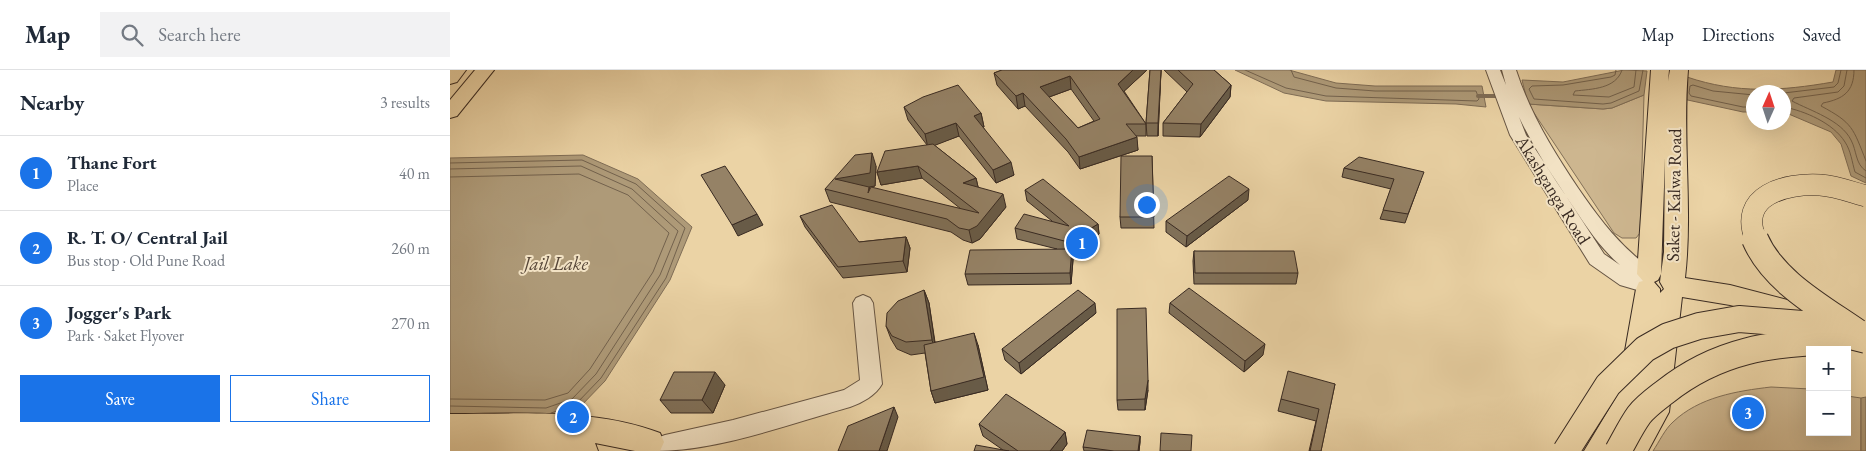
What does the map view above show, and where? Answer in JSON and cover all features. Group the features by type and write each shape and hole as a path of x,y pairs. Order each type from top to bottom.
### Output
{"main road":[{"path":"450,78 457,70"},
{"path":"450,97 473,70"},
{"path":"450,112 485,70"},
{"name":"Saket - Kalwa Road","path":"1598,451 1630,399 1658,284 1676,252 1666,105 1673,70"},
{"path":"1866,196 1814,184 1785,187 1764,195 1753,208 1751,227 1760,249 1780,274 1866,340"},
{"path":"1658,284 1730,295 1866,330"},
{"name":"Saket - Kalwa Road","path":"1633,451 1655,412 1658,284"},
{"path":"1566,451 1608,386 1645,349 1668,336 1699,326 1739,319 1802,324 1866,340"},
{"path":"1618,451 1638,416 1663,393 1702,366 1767,344 1866,340"},
{"path":"450,427 586,428 627,434 654,447"},
{"path":"450,448 574,449 584,451"}],"street":[{"name":"Akashganga Road","path":"1494,75 1514,108"},
{"name":"Akashganga Road","path":"1510,75 1518,135 1596,258 1627,280 1658,284"}],"lane":[{"path":"654,447 733,430 850,398 871,384 863,303"}],"shaded area":[{"path":"1644,95 1640,233 1636,238 1622,238 1614,233 1528,104 1603,109 1612,108"},
{"path":"1771,387 1806,389 1806,436 1851,436 1851,397 1861,398 1861,451 1653,451 1670,425 1683,413 1706,401 1745,391"}],"water":[{"path":"1235,70 1289,70 1336,83 1375,86 1482,86 1486,107 1456,104 1326,101 1284,93"},
{"path":"1624,70 1647,71 1644,95 1612,108 1603,109 1528,104 1522,80 1563,82"},
{"path":"1836,70 1866,70 1866,183 1851,176 1841,144 1831,132 1791,115 1791,87 1833,82"},
{"path":"1687,77 1746,88 1746,112 1683,99"},
{"name":"Jail Lake","path":"583,155 638,179 692,227 670,280 605,381 578,409 548,419 450,417 450,158"},
{"path":"1866,397 1866,451 1861,451 1861,398"}],"building":[{"path":"1002,70 1133,70 1118,84 1146,124 1126,124 1137,137 1079,157 1066,139 1023,93 1016,96 994,73","holes":["1070,76 1100,119 1078,128 1040,87"]},
{"path":"1150,70 1161,70 1158,123 1146,123"},
{"path":"1178,70 1214,70 1231,85 1201,124 1163,123 1193,84"},
{"path":"958,85 981,113 974,116 1011,162 993,170 956,123 925,134 904,107 923,97"},
{"path":"933,144 976,178 963,183 1003,194 977,226 969,230 959,228 947,219 825,189 855,155 872,153 870,173 835,179 869,187 868,193 871,187 979,213 918,166 877,172 885,151"},
{"path":"1121,156 1152,156 1154,217 1120,217"},
{"path":"1359,157 1424,172 1408,214 1383,210 1394,179 1344,168"},
{"path":"725,166 757,214 732,225 701,175"},
{"path":"1229,176 1249,189 1187,236 1166,221"},
{"path":"1043,179 1098,224 1068,242 1015,228 1024,214 1069,226 1025,190"},
{"path":"832,205 859,242 906,237 903,261 838,267 800,216"},
{"path":"1072,249 1070,273 965,274 970,250"},
{"path":"1194,251 1294,251 1298,273 1195,273"},
{"path":"1189,288 1265,344 1245,361 1170,303"},
{"path":"924,290 932,340 906,342 892,336 886,326 887,313 898,301"},
{"path":"1078,290 1095,303 1019,363 1002,349"},
{"path":"1146,308 1148,380 1145,399 1117,400 1117,309"},
{"path":"974,333 984,377 931,391 924,345"},
{"path":"1288,371 1335,384 1321,451 1310,451 1319,409 1281,399"},
{"path":"674,372 715,372 702,400 660,400"},
{"path":"1006,394 1065,432 1050,451 1018,451 979,424"},
{"path":"894,407 879,451 838,451 848,426"},
{"path":"1087,430 1140,436 1138,451 1114,451 1083,447"},
{"path":"1161,433 1192,435 1191,451 1160,451"},
{"path":"976,445 1009,451 974,451"}],"waterway":[{"path":"1478,96 1500,96"}],"place":[{"name":"Thane Fort","path":"1082,243"},
{"name":"Jogger's Park","path":"1748,413"},
{"name":"R. T. O/ Central Jail","path":"573,417"}]}
